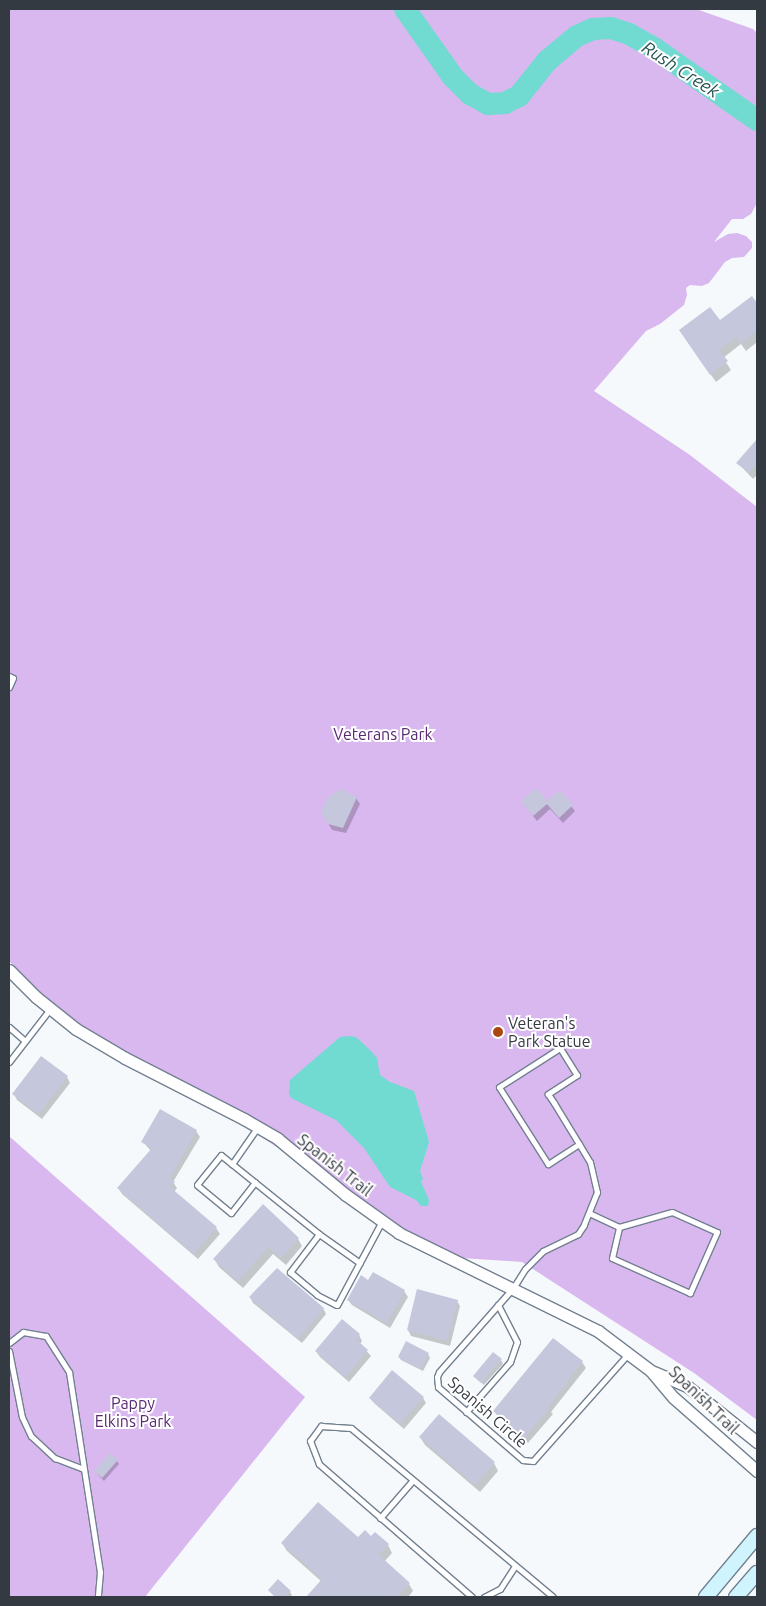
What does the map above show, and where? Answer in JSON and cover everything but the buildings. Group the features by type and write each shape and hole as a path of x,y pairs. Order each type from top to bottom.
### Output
{"main road":[{"path":"706,1597 757,1536"},
{"path":"736,1597 757,1573"}],"street":[{"name":"Spanish Trail","path":"9,970 50,1008 76,1028 125,1058 278,1139 346,1195 382,1221 426,1248 513,1288 598,1331 651,1371 674,1398 757,1471"},
{"name":"Spanish Trail","path":"651,1371 686,1386 757,1442"}],"lane":[{"path":"9,676 13,678 9,687"},
{"path":"9,1062 50,1008"},
{"path":"9,1027 26,1040"},
{"name":"Spanish Circle","path":"579,1144 548,1164 500,1087 560,1048 577,1075 548,1094 579,1144 590,1162 597,1192 584,1225 578,1234 543,1251 525,1269 513,1288 437,1377 440,1391 523,1460 533,1461 628,1354"},
{"path":"232,1164 257,1127"},
{"path":"255,1182 231,1213 198,1185 221,1156 255,1182 319,1234 360,1263"},
{"path":"589,1213 619,1227 672,1212 717,1232 690,1293 612,1258 619,1227"},
{"path":"319,1234 290,1272 317,1295 338,1305 382,1221"},
{"path":"466,1412 510,1362 517,1342 498,1305"},
{"path":"9,1343 23,1332 46,1336 69,1372 100,1572 98,1597"},
{"path":"9,1351 22,1417 31,1436 55,1458 83,1469"},
{"path":"472,1597 319,1464 310,1441 320,1426 351,1428 553,1597"},
{"path":"380,1518 412,1480"},
{"path":"484,1597 500,1589 514,1566"}],"green space":[{"name":"Veterans Park","path":"9,9 696,9 753,29 757,33 757,203 751,214 743,219 732,219 714,242 728,234 737,233 746,236 752,242 752,248 744,257 732,258 725,262 709,283 702,286 690,285 686,288 687,295 684,305 660,324 646,331 594,391 690,455 757,507 757,1420 694,1373 522,1262 446,1257 198,1096 76,1029 9,961"},
{"name":"Pappy Elkins Park","path":"9,1136 305,1397 145,1597 9,1597"}],"water":[{"path":"340,1037 356,1037 377,1058 380,1075 390,1082 414,1091 429,1142 420,1171 423,1179 421,1182 429,1200 428,1206 421,1206 416,1200 390,1187 364,1148 336,1120 291,1098 289,1093 290,1080"}],"waterway":[{"name":"Rush Creek","path":"405,9 453,77 470,94 488,104 505,103 519,96 547,61 577,36 593,29 611,28 629,34 654,48 757,120"}],"place":[{"name":"Veteran's Park Statue","path":"498,1032"}]}
